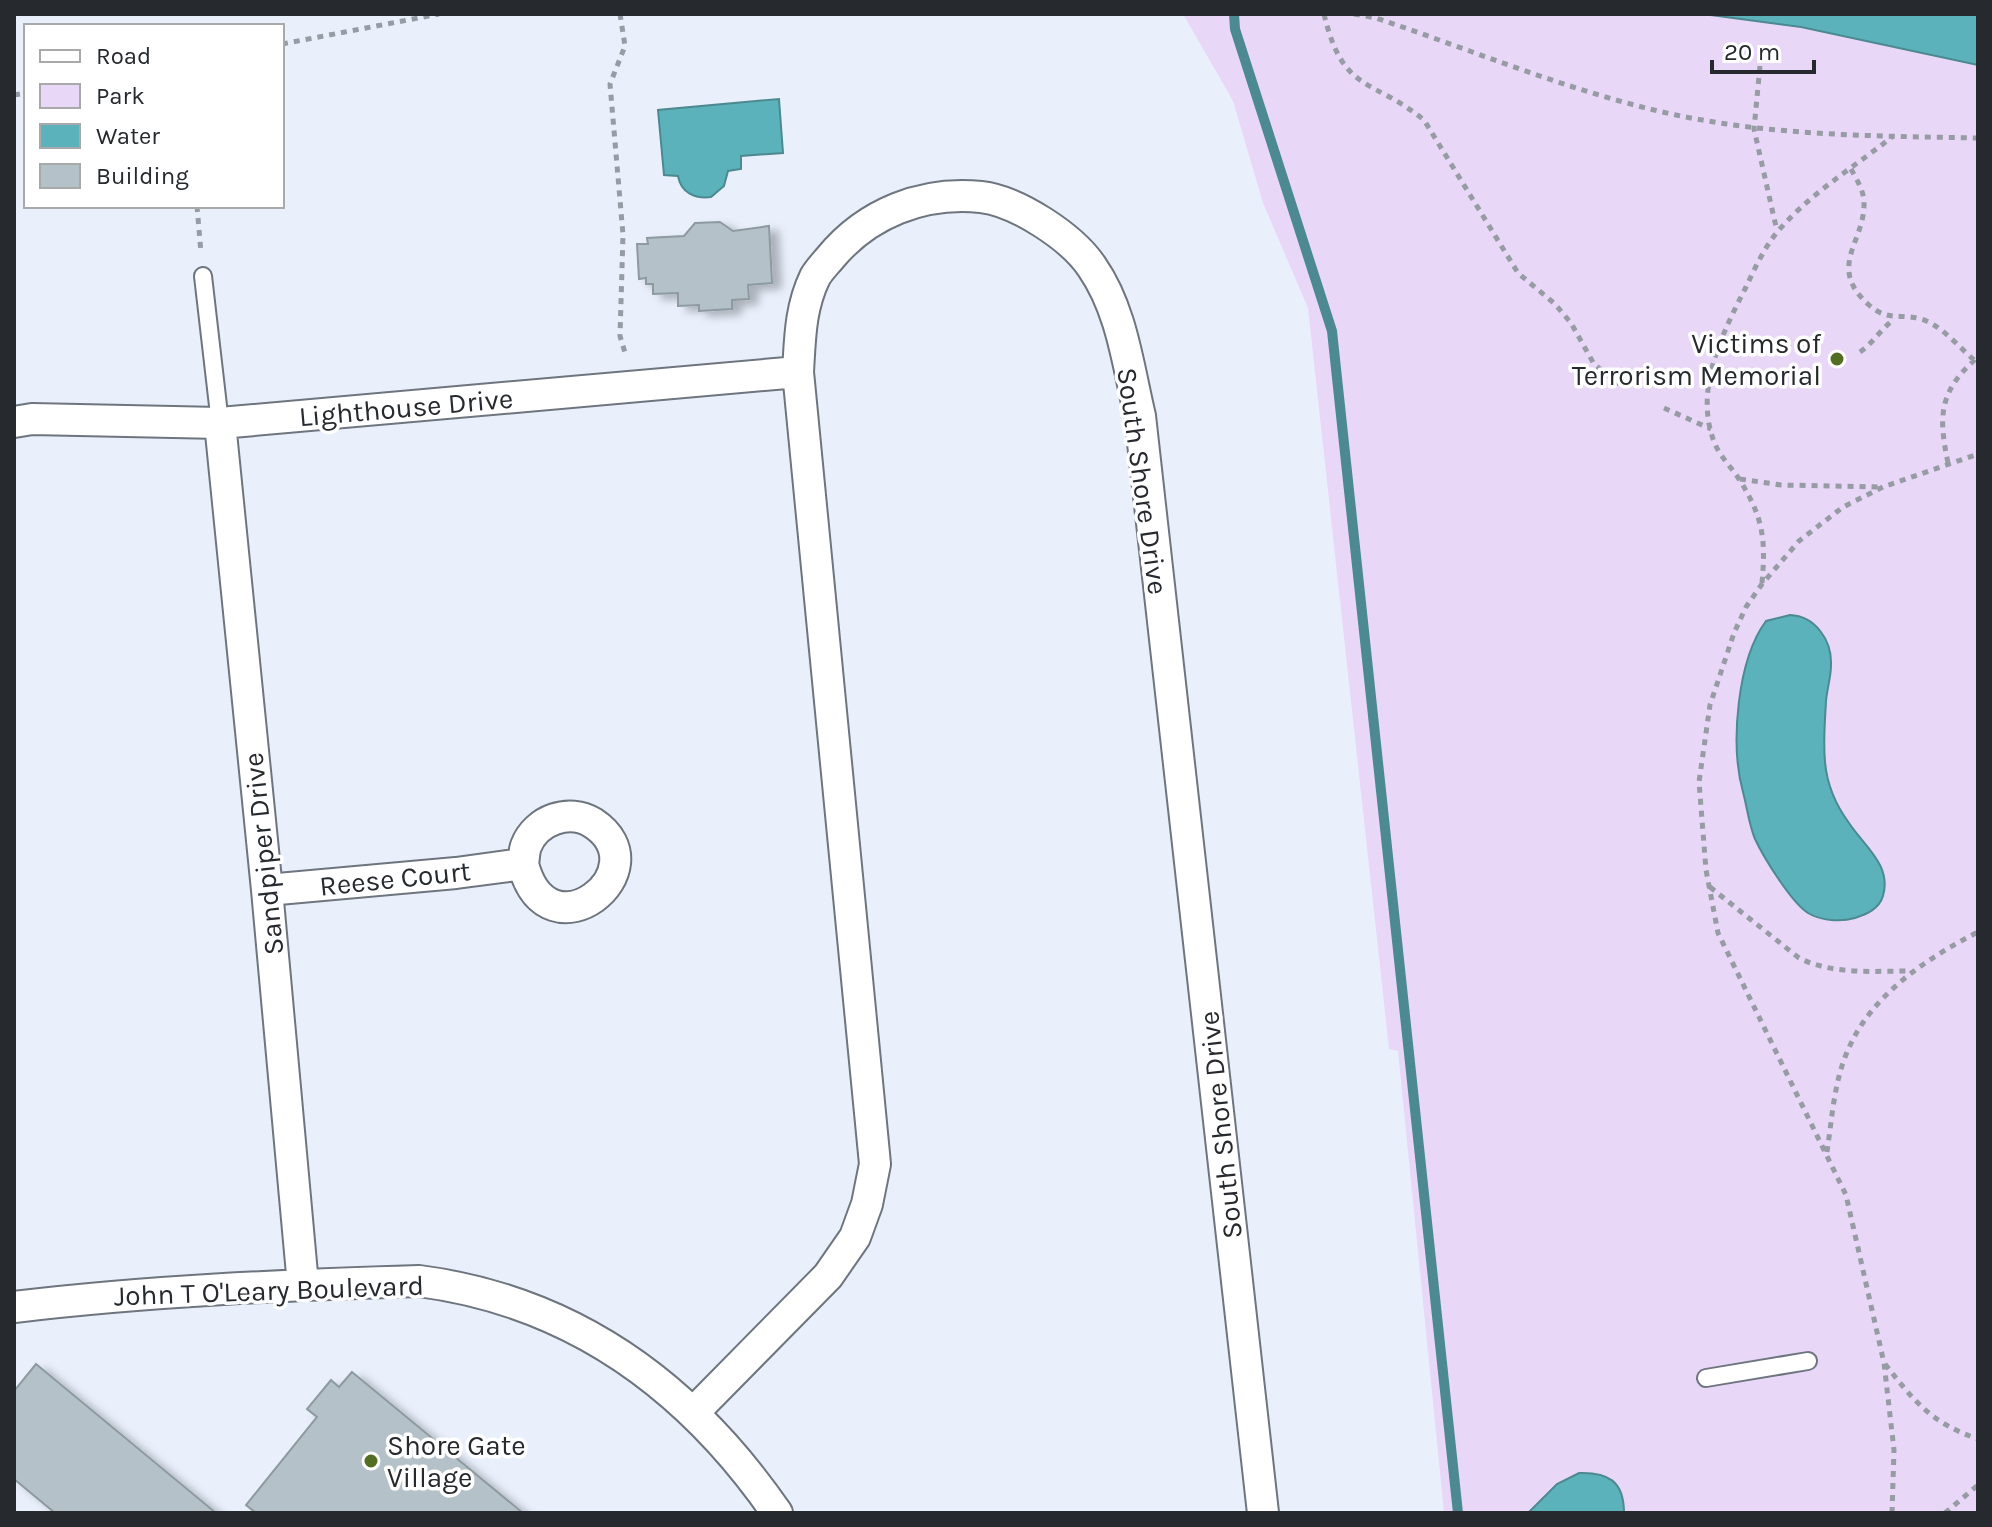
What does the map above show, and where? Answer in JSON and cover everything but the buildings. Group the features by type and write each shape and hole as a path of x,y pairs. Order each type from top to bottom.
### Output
{"street":[{"name":"South Shore Drive","path":"694,1412 828,1276 855,1237 867,1204 875,1164 798,372 801,316 816,275 843,242 870,221 895,208 937,199 983,197 1046,224 1072,243 1093,267 1116,314 1140,416 1263,1513"},
{"name":"Lighthouse Drive","path":"14,422 32,419 220,423 798,372"},
{"name":"Sandpiper Drive","path":"220,423 303,1285"},
{"name":"Reese Court","path":"267,890 523,864"},
{"name":"John T O'Leary Boulevard","path":"14,1307 91,1298 303,1285 419,1281 445,1284 547,1314 626,1357 694,1412 752,1476 777,1513"}],"lane":[{"path":"203,276 220,423"},
{"path":"1706,1378 1808,1361"}],"path":[{"path":"284,44 439,14"},
{"path":"620,14 625,46 610,84 623,235 620,336 639,388"},
{"path":"1324,14 1329,34 1345,68 1357,80 1412,110 1424,120 1518,273 1555,304 1571,323 1594,364 1619,384"},
{"path":"1354,14 1389,23 1569,85 1675,115 1754,129 1978,138"},
{"path":"1760,66 1754,129 1777,232"},
{"path":"1762,584 1765,552 1761,522 1739,479 1715,443 1708,409 1710,376 1720,338 1760,258 1777,232 1802,206 1892,136"},
{"path":"1851,169 1864,201 1862,223 1850,255 1850,276 1860,295 1876,311 1895,318 1920,319 1930,323 1976,358 1947,392 1942,433 1948,463"},
{"path":"197,208 203,276"},
{"path":"1860,352 1895,318"},
{"path":"1664,408 1712,429"},
{"path":"1892,1513 1894,1450 1884,1363 1846,1195 1718,933 1702,829 1699,782 1710,705 1734,633 1746,607 1762,584 1799,541 1843,507 1883,487 1978,454"},
{"path":"1739,479 1781,485 1883,487"},
{"path":"1710,887 1799,958 1811,964 1852,971 1912,971"},
{"path":"1827,1153 1840,1074 1848,1049 1877,1006 1912,971 1978,932"},
{"path":"1884,1363 1918,1405 1953,1431 1978,1439"},
{"path":"1945,1513 1978,1485"}],"green space":[{"path":"1183,14 1978,14 1978,1513 1444,1513 1398,1051 1389,1049 1308,308 1263,203 1233,101"}],"water":[{"path":"1703,14 1978,14 1978,65 1801,27"},
{"path":"779,99 783,153 741,156 741,169 728,171 724,186 711,197 690,194 682,187 678,176 664,175 658,110"},
{"path":"1799,616 1814,625 1829,647 1831,670 1824,739 1828,779 1840,809 1875,856 1884,875 1883,896 1876,908 1849,919 1831,920 1813,916 1786,890 1755,839 1739,773 1737,728 1748,658 1766,621"},
{"path":"1579,1473 1598,1474 1612,1481 1621,1493 1624,1513 1528,1513 1557,1484"}],"waterway":[{"path":"1234,14 1235,29 1332,331 1458,1513"}],"place":[{"name":"Victims of Terrorism Memorial","path":"1837,359"},
{"name":"Shore Gate Village","path":"371,1461"}]}
